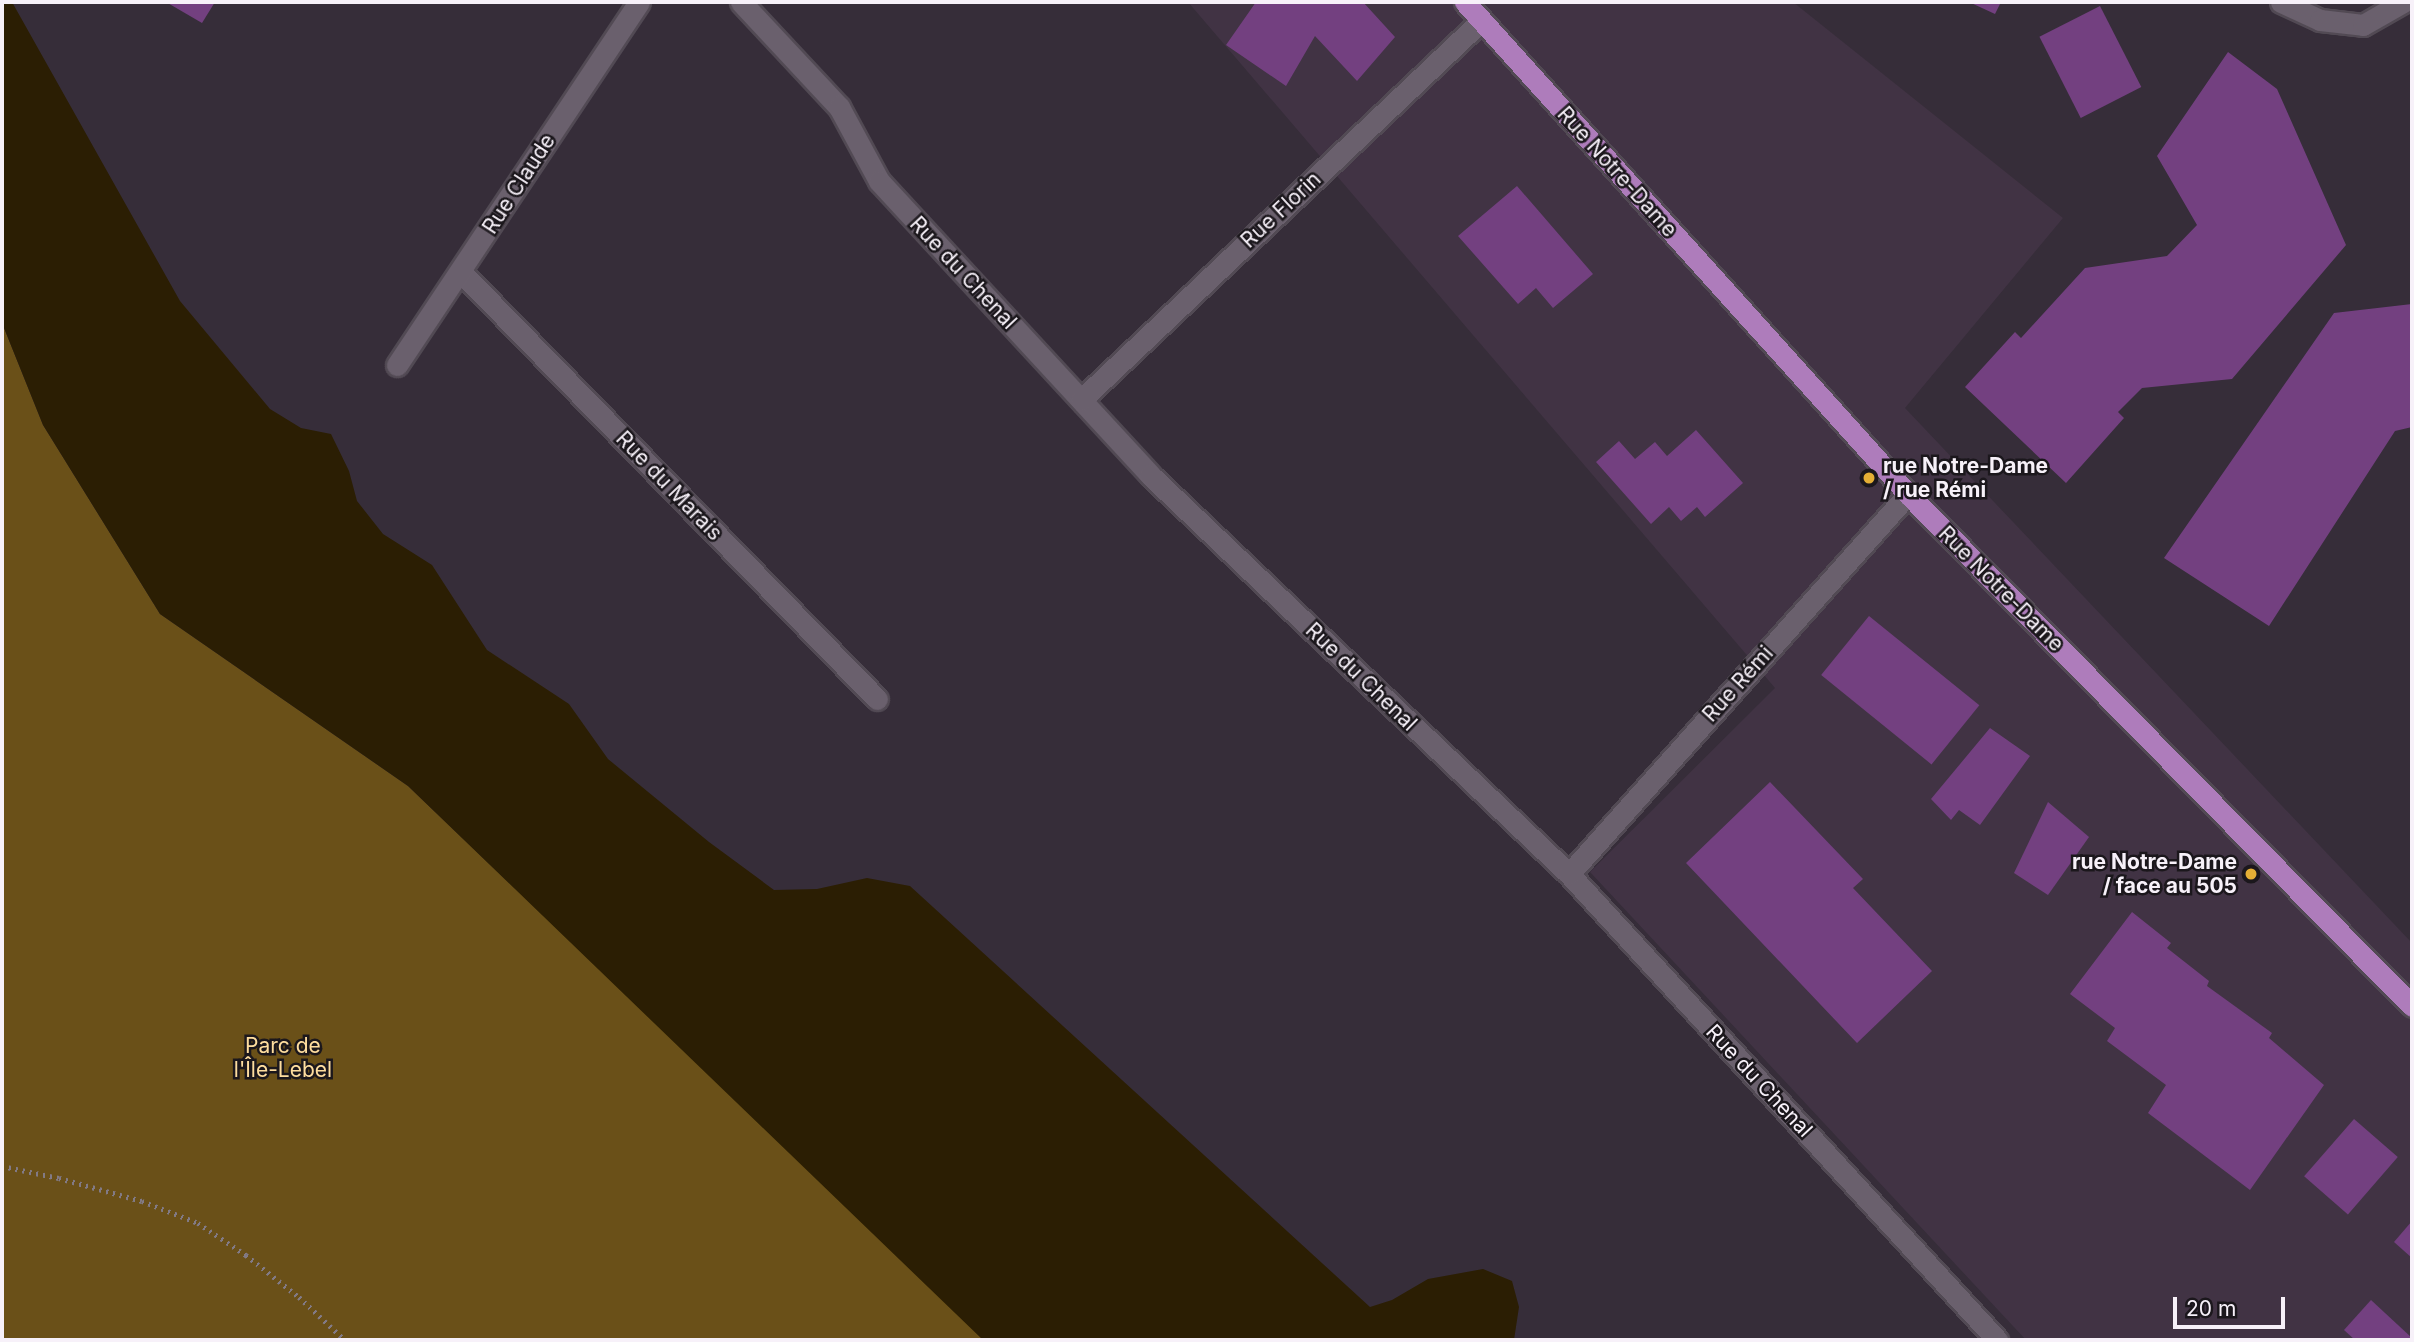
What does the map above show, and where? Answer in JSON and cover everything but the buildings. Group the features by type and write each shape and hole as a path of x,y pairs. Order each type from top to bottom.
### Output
{"main road":[{"name":"Rue Notre-Dame","path":"1465,2 1908,494 2412,1006"}],"street":[{"name":"Rue Claude","path":"397,365 639,2"},
{"name":"Rue du Chenal","path":"741,2 839,107 879,181 1150,475 1569,874 1997,1340"},
{"path":"2281,2 2320,20 2363,25 2403,2"},
{"name":"Rue Florin","path":"1081,400 1481,20"},
{"name":"Rue du Marais","path":"461,272 877,699"},
{"name":"Rue Rémi","path":"1569,874 1908,494"}],"path":[{"path":"2,1166 59,1178 142,1201 198,1223 299,1297 345,1340"}],"shaded area":[{"path":"2,2 12,2 180,301 270,409 301,428 331,434 349,471 357,501 383,534 432,565 487,650 569,704 608,759 709,842 774,890 817,889 867,878 910,886 1370,1307 1392,1300 1428,1279 1483,1269 1512,1281 1519,1307 1514,1340 983,1340 408,786 160,614 43,425 2,323"},
{"path":"1188,2 1793,2 2063,218 1905,408 2412,943 2412,1340 2026,1340 1590,872 1775,688"}],"green space":[{"name":"Parc de l'Île-Lebel","path":"2,323 43,425 160,614 408,786 986,1340 2,1340"}],"place":[{"name":"rue Notre-Dame / rue Rémi","path":"1869,478"},
{"name":"rue Notre-Dame / face au 505","path":"2251,874"}]}
